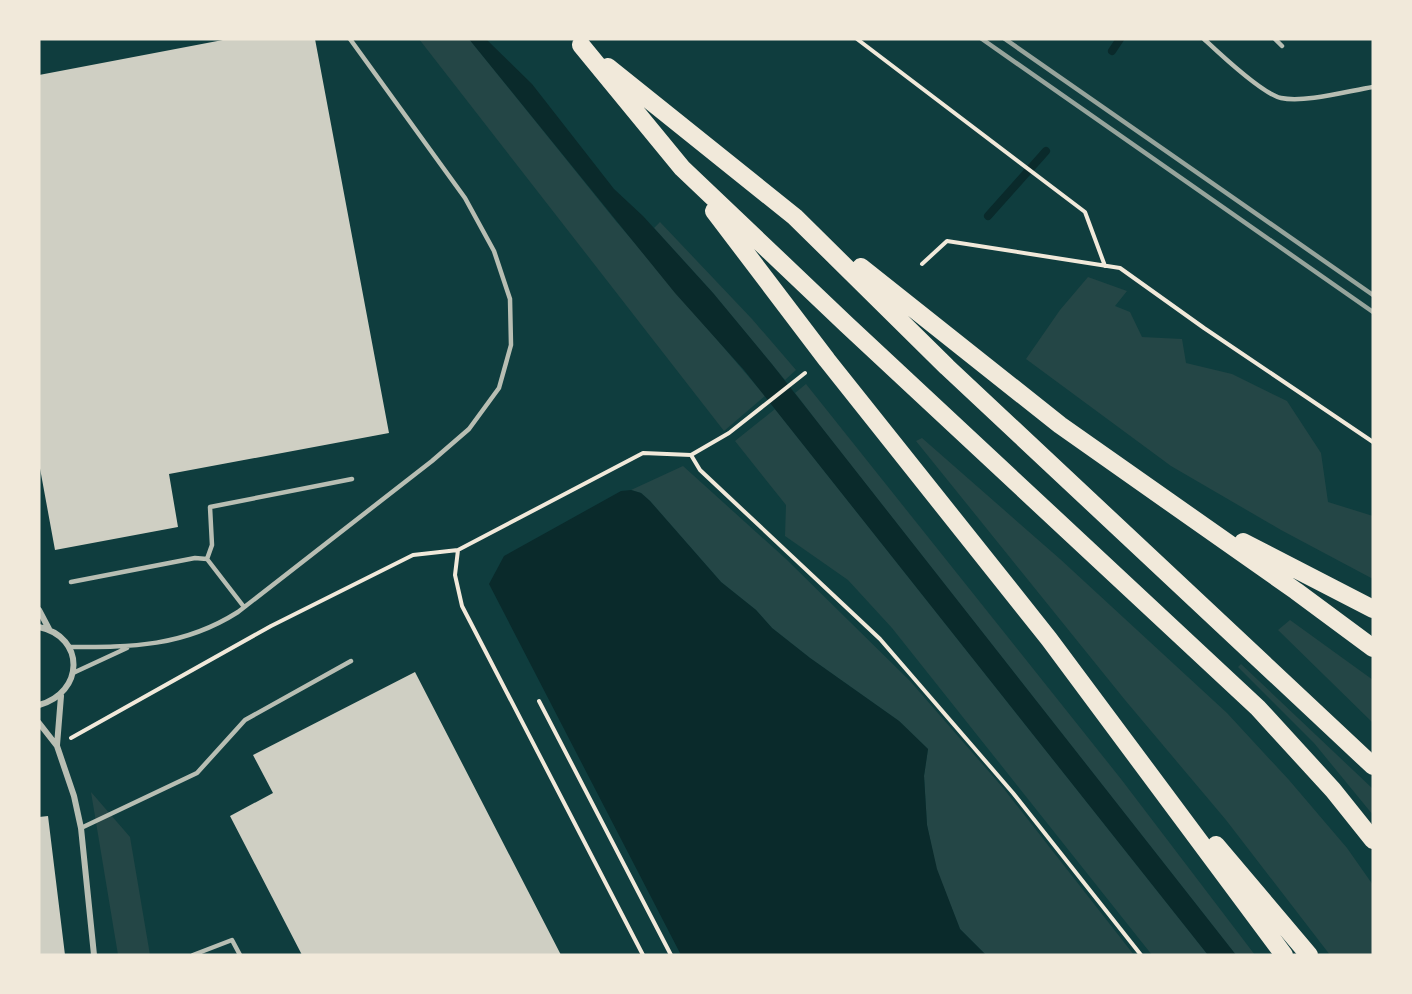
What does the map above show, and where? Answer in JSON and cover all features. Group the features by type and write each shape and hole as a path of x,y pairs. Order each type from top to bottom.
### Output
{"highway":[{"path":"578,42 681,168 827,360 1077,677 1308,955"},
{"path":"578,42 795,217 1060,425 1373,648"},
{"path":"681,168 1258,708 1333,790 1373,840"},
{"path":"795,217 947,367 1373,766"},
{"path":"1180,509 1373,609"},
{"path":"1077,677 1284,955"}],"street":[{"path":"39,610 49,629"},
{"path":"39,627 49,629 60,636 69,647 74,659 69,685 61,696 39,705"},
{"path":"57,746 61,696"},
{"path":"39,723 57,746 68,774 81,828 94,955"}],"lane":[{"path":"69,647 129,647 156,644 193,635 216,626 244,607 432,461 469,429 500,388 511,345 510,299 494,251 465,198 350,39"},
{"path":"1204,39 1233,66 1278,98 1293,100 1373,87"},
{"path":"1275,39 1282,46"},
{"path":"207,559 212,545 213,527 210,507 352,480"},
{"path":"71,582 195,558 207,559 244,607"},
{"path":"73,673 129,647"},
{"path":"81,828 197,773 245,720 351,661"},
{"path":"193,955 232,940 240,955"}],"path":[{"path":"857,39 1086,212 1105,266"},
{"path":"922,264 947,241 1120,268 1204,328 1373,442"},
{"path":"57,746 271,626 413,555 458,550 643,453 691,455 729,433 805,373"},
{"path":"691,455 700,470 880,639 1013,793 1141,955"},
{"path":"458,550 455,574 462,606 643,955"},
{"path":"539,701 671,955"}],"shaded area":[{"path":"419,39 469,39 615,220 765,396 724,431"},
{"path":"469,39 486,39 532,84 614,189 643,216 713,293 771,363 1236,955 1208,955 744,370 675,293"},
{"path":"660,222 752,319 796,370 785,380 713,293 654,228"},
{"path":"1088,277 1127,291 1115,306 1130,312 1142,337 1182,339 1186,363 1232,374 1287,401 1321,453 1328,502 1373,516 1373,579 1281,530 1171,466 1026,359 1060,310"},
{"path":"806,384 1121,779 1255,955 1236,955 795,393"},
{"path":"775,409 1208,955 1152,955 892,628 848,580 785,536 786,505 735,441"},
{"path":"922,438 1060,559 1227,713 1289,780 1347,848 1373,885 1373,955 1330,955 1226,820 1125,700 916,441"},
{"path":"683,466 786,559 910,681 1004,789 1134,955 986,955 960,929 936,869 927,825 924,776 928,749 899,721 772,628 756,610 721,582 650,501 641,493 631,490"},
{"path":"631,490 641,493 650,501 721,582 756,610 772,628 899,721 928,749 924,776 927,825 937,869 960,929 986,955 681,955 489,584 504,556 621,491"},
{"path":"1290,620 1373,680 1373,723 1278,630"},
{"path":"1241,664 1373,789 1373,815 1314,743 1238,667"},
{"path":"91,792 130,837 150,955 118,955"}],"building":[{"path":"228,39 315,39 389,433 169,474 178,527 55,550 39,463 39,75"},
{"path":"415,672 561,955 302,955 230,816 273,793 253,755"},
{"path":"48,816 65,955 39,955 39,817"}],"waterway":[{"path":"1112,51 1120,39"},
{"path":"988,216 1046,151"}],"railway":[{"path":"982,39 1373,312"},
{"path":"1005,39 1373,295"}]}
